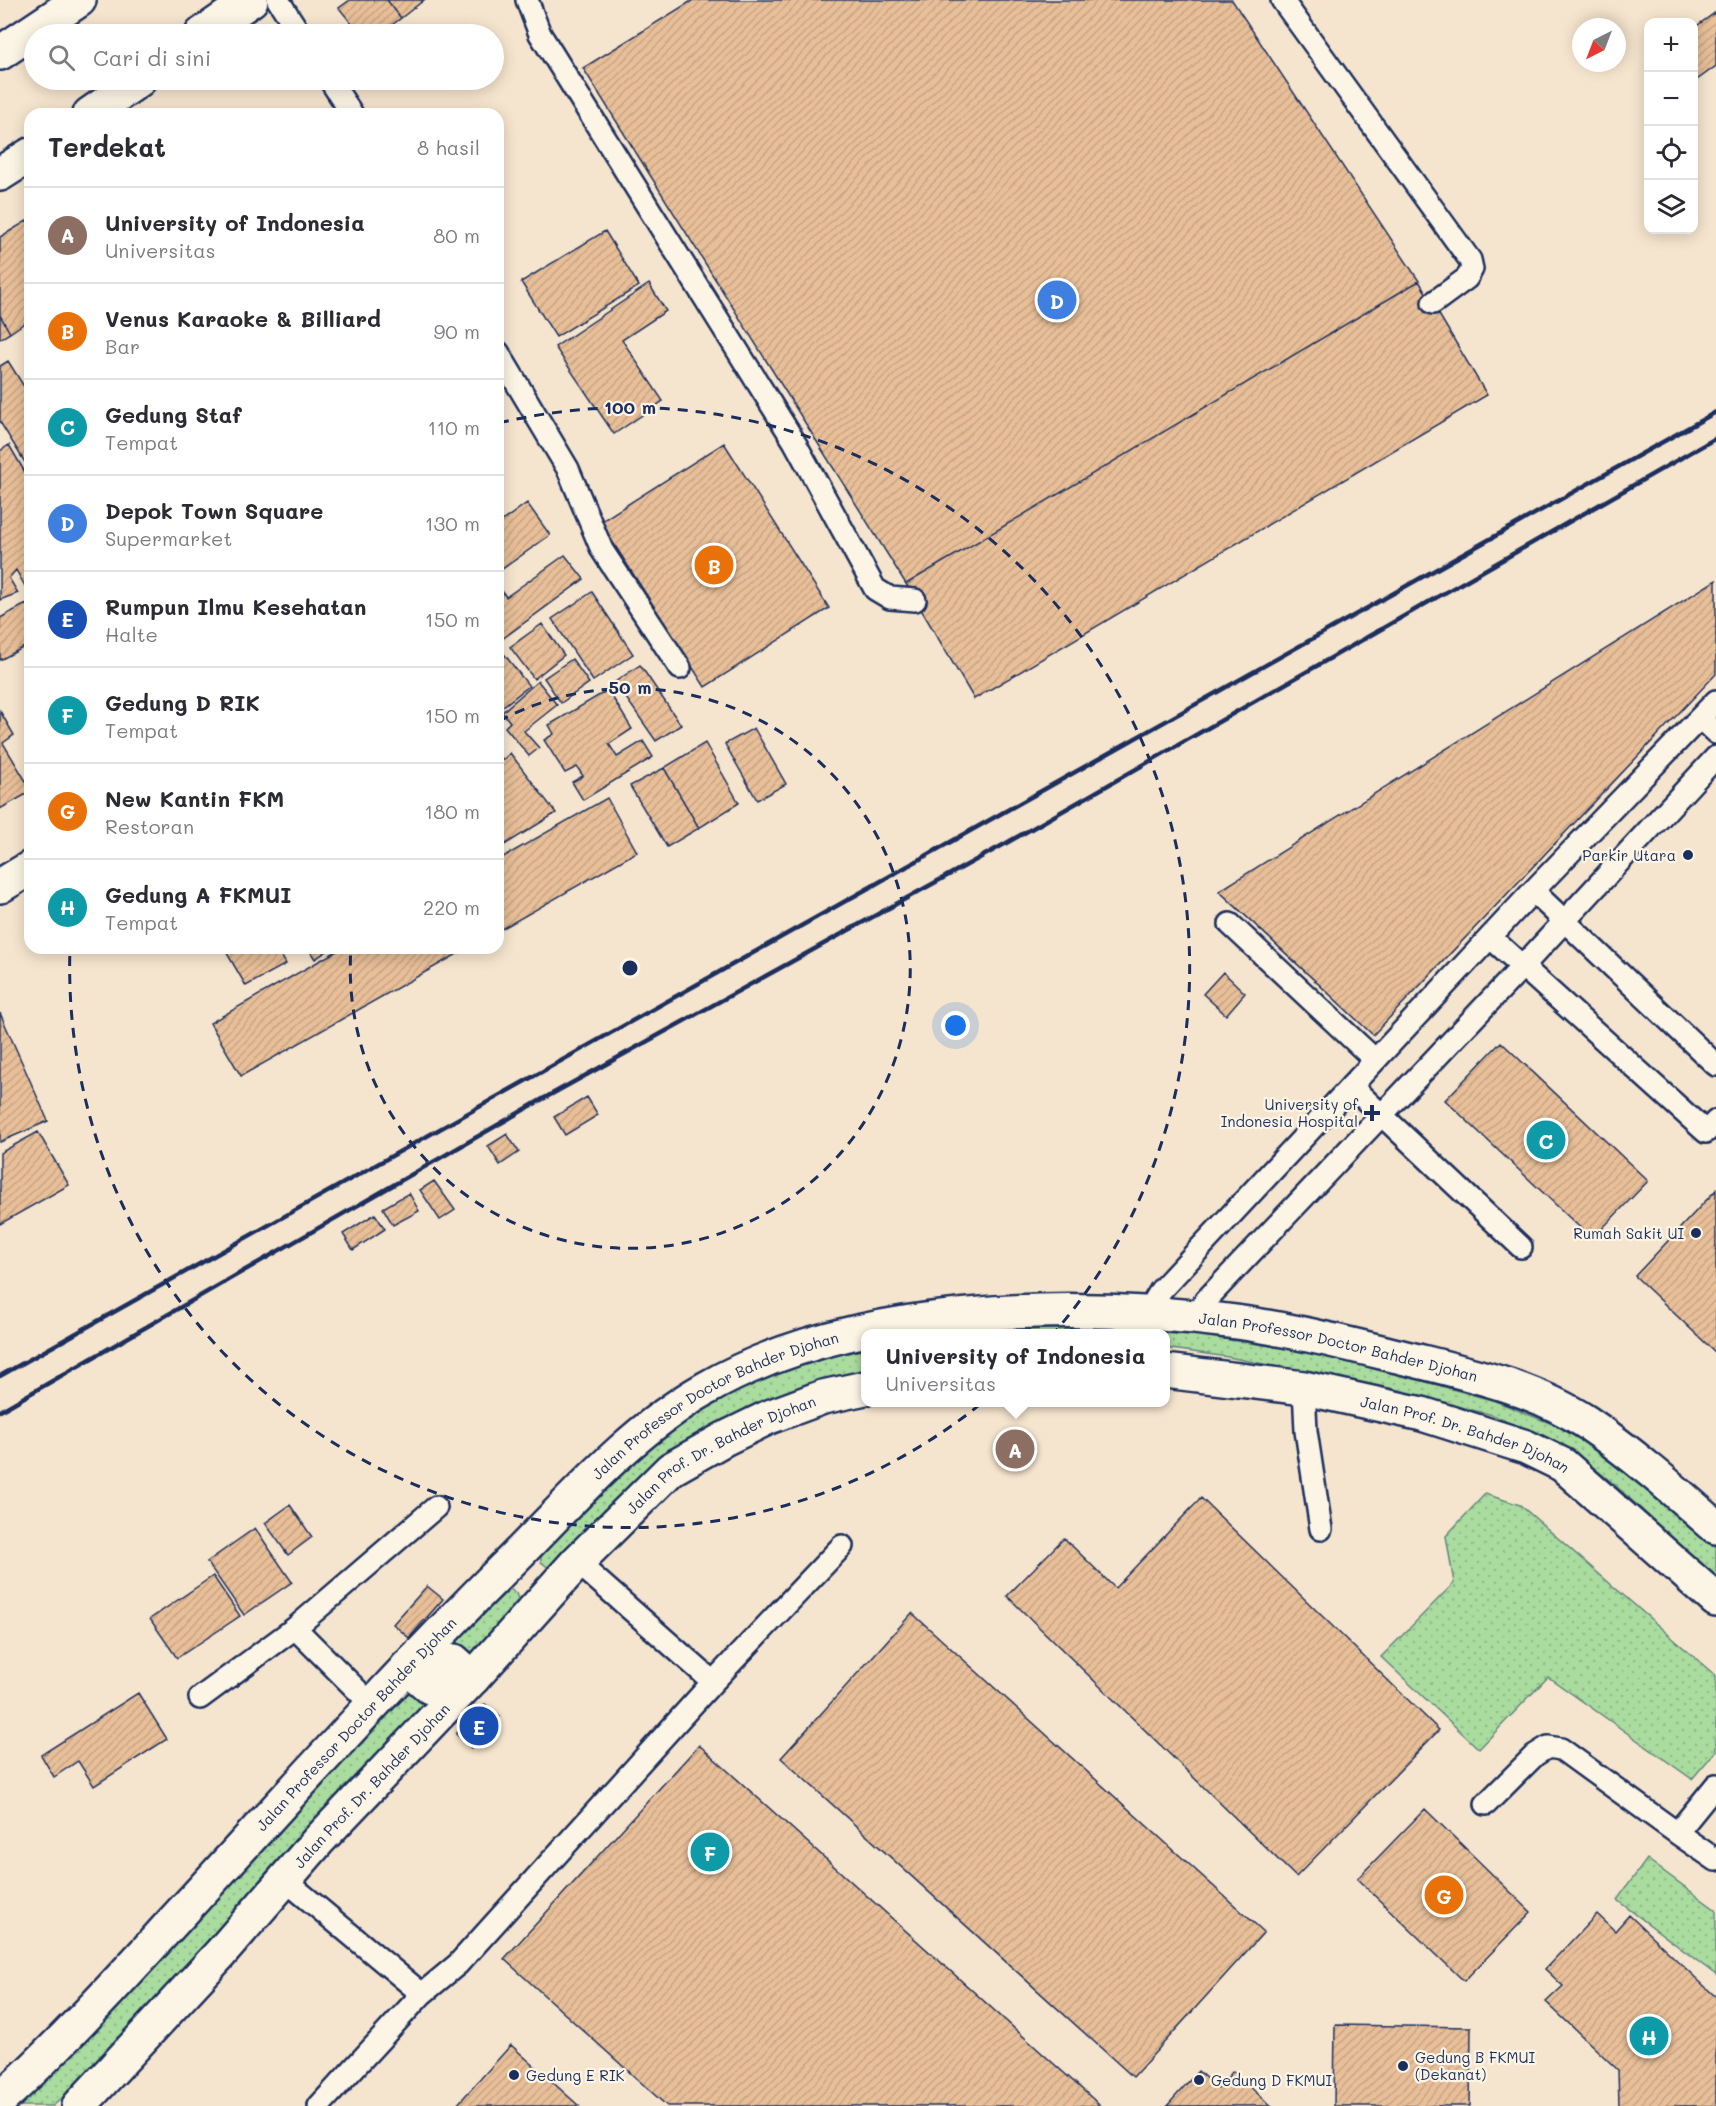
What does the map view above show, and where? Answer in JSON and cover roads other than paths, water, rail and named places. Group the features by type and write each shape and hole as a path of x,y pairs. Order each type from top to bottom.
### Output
{"street":[{"path":"43,24 79,0"},
{"path":"216,24 251,0"},
{"path":"0,53 24,37"},
{"path":"98,108 124,90"},
{"path":"0,174 24,159"},
{"path":"0,886 24,872"},
{"name":"Jalan Professor Doctor Bahder Djohan","path":"876,1329 900,1323 1000,1313 1146,1315 1195,1317 1341,1341 1452,1370 1536,1396 1584,1421 1716,1527"},
{"name":"Jalan Professor Doctor Bahder Djohan","path":"0,2100 92,2009 407,1667 633,1440 690,1398 750,1366 799,1348 861,1333"},
{"name":"Jalan Prof. Dr. Bahder Djohan","path":"1170,1372 1304,1388 1422,1414 1526,1447 1563,1465 1716,1600"},
{"name":"Jalan Prof. Dr. Bahder Djohan","path":"79,2106 318,1841 473,1678 577,1562 671,1469 724,1438 769,1417 823,1396 861,1389"},
{"path":"509,1563 546,1597"},
{"path":"407,1667 430,1687 454,1660 473,1678"}],"lane":[{"path":"278,0 294,24"},
{"path":"527,0 540,34 794,441 875,589 890,598 915,600"},
{"path":"1282,0 1470,260 1472,268 1467,278 1433,303"},
{"path":"336,90 348,108"},
{"path":"504,362 568,469 602,549 680,668"},
{"path":"1146,1315 1161,1290 1533,891 1716,701"},
{"path":"1700,718 1716,733"},
{"path":"1195,1317 1206,1300 1523,966 1716,757"},
{"path":"1533,891 1716,1065"},
{"path":"1230,924 1375,1060"},
{"path":"1490,937 1706,1132 1716,1121"},
{"path":"1351,1086 1521,1247"},
{"path":"1304,1388 1306,1431 1321,1529"},
{"path":"200,1698 295,1628 436,1507"},
{"path":"319,2106 423,1994 458,1964 713,1682 842,1546"},
{"path":"577,1562 713,1682"},
{"path":"295,1628 372,1705"},
{"path":"1486,1804 1535,1755 1548,1747 1561,1749 1716,1860"},
{"path":"1677,1833 1716,1785"},
{"path":"285,1880 423,1994"}],"railway":[{"path":"0,1376 1716,412"},
{"path":"0,1411 541,1100 1003,845 1716,438"}],"place":[{"name":"Depok Town Square","path":"1057,300"},
{"name":"Venus Karaoke & Billiard","path":"714,565"},
{"name":"Parkir Utara","path":"1688,855"},
{"name":"University of Indonesia Hospital","path":"1372,1113"},
{"name":"Gedung Staf","path":"1546,1140"},
{"name":"Rumah Sakit UI","path":"1696,1233"},
{"name":"University of Indonesia","path":"1015,1449"},
{"name":"Rumpun Ilmu Kesehatan","path":"479,1726"},
{"name":"Gedung D RIK","path":"710,1852"},
{"name":"New Kantin FKM","path":"1444,1895"},
{"name":"Gedung A FKMUI","path":"1649,2036"},
{"name":"Gedung B FKMUI (Dekanat)","path":"1403,2066"},
{"name":"Gedung E RIK","path":"514,2075"},
{"name":"Gedung D FKMUI","path":"1199,2080"}]}
